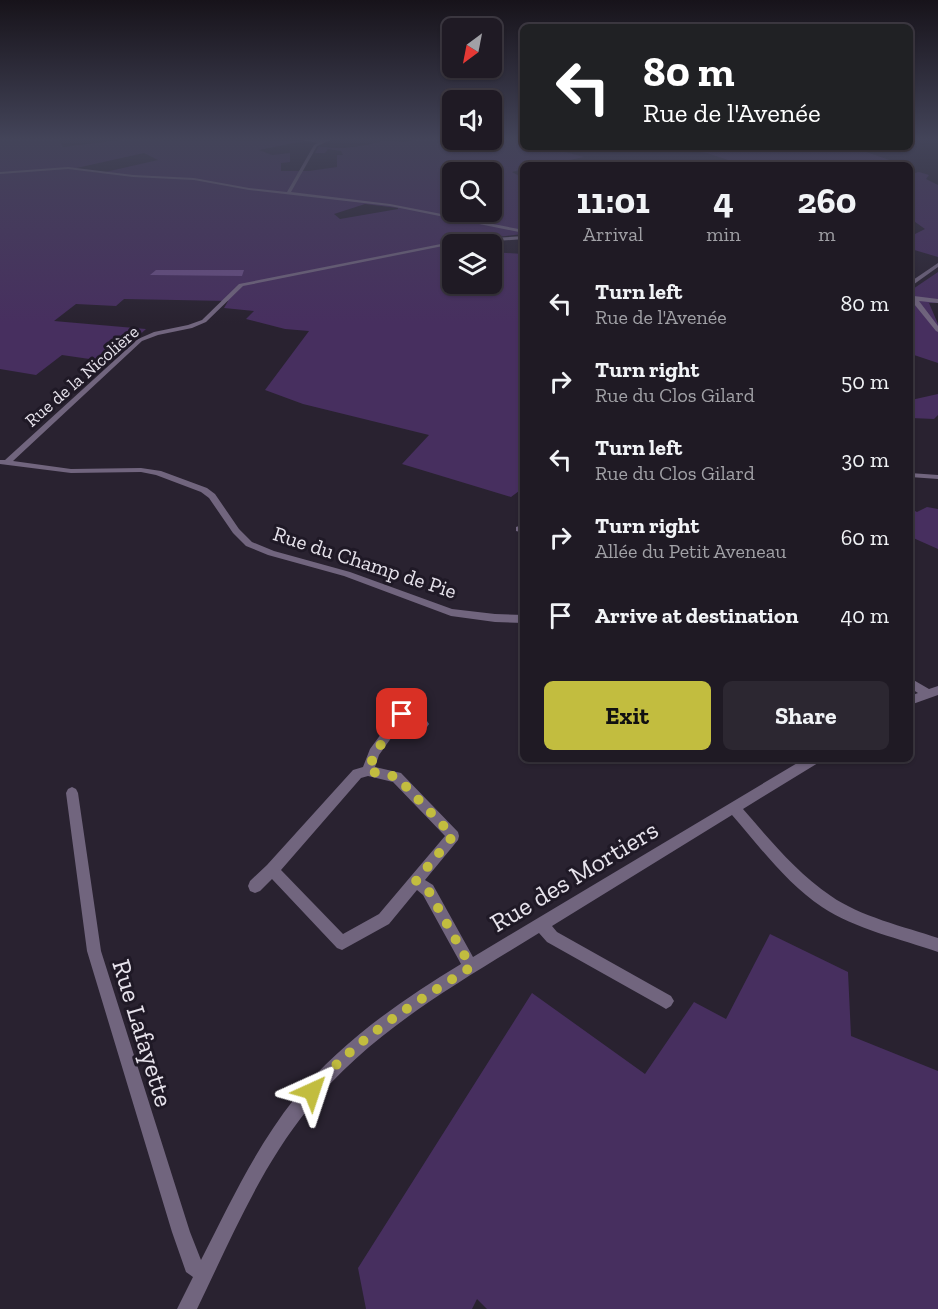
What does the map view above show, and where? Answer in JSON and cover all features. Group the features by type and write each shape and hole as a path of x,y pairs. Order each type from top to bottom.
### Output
{"street":[{"path":"357,201 390,205 520,234"},
{"name":"Rue de la Nicolière","path":"4,462 140,340 164,330 204,321 234,289 242,285 461,243 520,236"},
{"path":"913,283 938,265"},
{"path":"913,298 938,301"},
{"path":"913,299 938,330"},
{"name":"Rue du Champ de Pie","path":"4,462 71,471 141,470 158,473 204,490 212,496 236,531 249,544 271,553 339,572 451,612 520,619"},
{"path":"913,475 938,477"},
{"path":"913,683 932,692"},
{"path":"913,700 932,692"},
{"path":"368,771 375,753 402,714 423,724"},
{"name":"Rue des Mortiers","path":"187,1309 255,1177 279,1137 321,1080 343,1058 388,1021 471,967 809,762"},
{"path":"255,886 357,774 368,771 397,777 453,836 384,919 342,943 272,870"},
{"name":"Rue Lafayette","path":"72,794 94,951 181,1232 194,1265 204,1275"},
{"path":"734,808 793,875 827,902 851,915 938,945"},
{"path":"416,881 428,890 471,967"},
{"path":"541,924 552,937 666,1001"}],"shaded area":[{"path":"0,201 442,201 442,222 502,222 502,201 520,201 520,234 502,237 502,234 442,234 442,294 502,294 502,253 520,254 520,490 511,497 402,464 429,435 303,404 265,390 309,331 285,329 246,319 254,311 224,308 228,301 124,299 116,306 76,304 54,321 146,329 110,362 62,355 36,375 0,369","holes":["365,204 398,208 340,219 334,214"]},
{"path":"913,201 938,201 938,257 913,250 913,235 925,229 913,220"},
{"path":"156,270 244,270 242,276 150,275"},
{"path":"938,272 938,303 929,303 938,324 938,363 913,355 913,289"},
{"path":"938,394 938,415 934,419 913,418 913,400"},
{"path":"927,507 938,509 938,549 913,538 913,510 917,512"},
{"path":"770,934 848,972 851,1036 938,1071 938,1309 487,1309 477,1299 472,1309 366,1309 358,1268 532,993 645,1074 694,1002 726,1019"}],"route":[{"path":"312,1091 343,1058 380,1027 471,967 428,890 416,881 453,836 397,777 368,771 375,753 402,714"}]}
